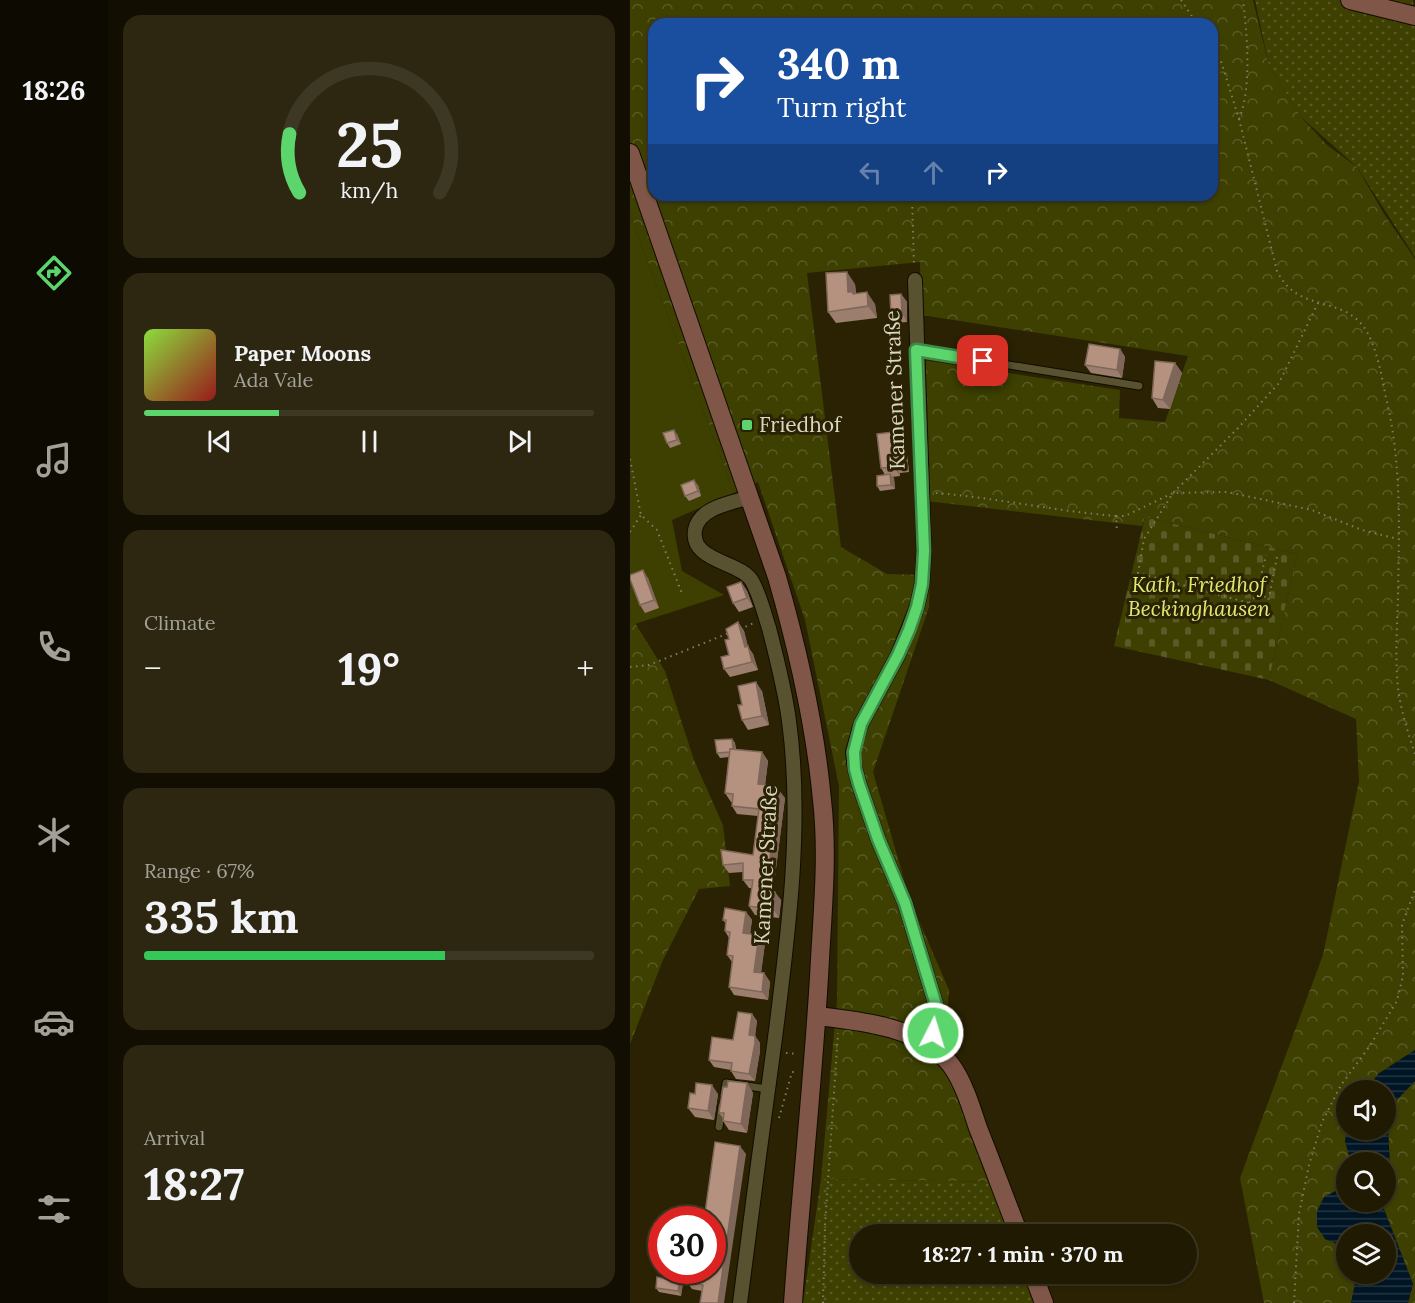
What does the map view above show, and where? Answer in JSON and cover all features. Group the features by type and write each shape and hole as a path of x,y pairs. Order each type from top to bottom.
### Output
{"main road":[{"path":"1350,0 1415,16"},
{"path":"630,153 777,577 805,688 822,800 824,879 817,1016 793,1303"},
{"path":"817,1016 894,1030 926,1044 950,1064 959,1078 1014,1224"},
{"path":"1037,1284 1044,1303"}],"street":[{"name":"Kamener Straße","path":"915,280 924,551 922,584 917,607 898,655 861,724 854,752 859,784 878,839 905,903 936,1005 933,1033 926,1044"},
{"name":"Kamener Straße","path":"740,1303 790,904 793,758 789,721 777,657 766,617 751,580 743,572 704,552 696,543 695,531 699,520 709,512 751,497"}],"lane":[{"path":"916,350 1139,386"},
{"path":"719,1128 726,1083 768,1089"}],"path":[{"path":"1181,0 1193,18"},
{"path":"1239,119 1245,100 1246,28 1243,0"},
{"path":"1218,55 1239,119 1277,272 1283,285 1301,298 1338,308 1357,318 1370,338 1377,356 1397,452 1400,506 1396,653 1398,690 1406,728 1415,754"},
{"path":"912,201 915,280"},
{"path":"1277,557 1266,612 1254,611 1249,603 1138,573 1144,539 1173,493 1279,382 1318,303"},
{"path":"630,459 641,515 657,530 684,596"},
{"path":"921,492 969,496 1076,513 1125,516 1173,493 1227,492 1312,510 1362,530 1398,539"},
{"path":"630,532 641,515"},
{"path":"1116,516 1117,532"},
{"path":"1249,603 1256,596 1266,555"},
{"path":"1256,596 1269,597"},
{"path":"630,667 650,665 766,617"},
{"path":"1294,1303 1299,1214 1309,1165 1322,1122 1341,1085 1369,1047 1397,1001 1403,976 1402,925 1415,890"},
{"path":"823,1303 825,1226 839,1019"},
{"path":"779,1118 792,1072 798,1072"}],"green space":[{"path":"630,0 1253,0 1269,66 1301,117 1327,145 1357,167 1384,214 1415,259 1415,1050 1378,1074 1374,1080 1336,1080 1336,1140 1345,1140 1348,1152 1336,1152 1336,1191 1325,1239 1336,1244 1336,1284 1355,1284 1351,1303 1264,1303 1240,1178 1323,955 1359,781 1356,719 1269,680 1297,554 1145,517 1142,526 926,501 922,360 1120,390 1119,418 1165,422 1188,356 921,315 920,262 807,273 841,547 887,574 930,575 929,607 873,772 910,900 949,990 945,1042 937,1052 1000,1182 821,1179 837,1000 839,786 805,620 758,482 734,493 630,214"},
{"path":"1255,0 1413,0 1415,257 1357,167 1301,117 1269,66"},
{"path":"630,214 734,493 672,520 682,571 724,595 635,624 630,615"},
{"name":"Kath. Friedhof Beckinghausen","path":"1145,517 1297,554 1269,680 1114,646"},
{"path":"630,615 665,671 694,760 723,825 730,886 699,889 663,960 630,1044"},
{"path":"1415,1081 1415,1303 1408,1303 1413,1284 1396,1240 1396,1224 1390,1224 1385,1212 1396,1212 1396,1152 1389,1152 1389,1140 1396,1140 1396,1101"},
{"path":"821,1179 1000,1182 1016,1224 849,1224 849,1284 1037,1284 1044,1303 803,1303"}],"water":[{"path":"1415,1050 1415,1081 1396,1101 1396,1080 1374,1080 1378,1074"},
{"path":"1389,1140 1389,1152 1348,1152 1345,1141"},
{"path":"1336,1191 1336,1212 1385,1212 1390,1224 1336,1224 1336,1244 1325,1239 1317,1227 1317,1211 1324,1197"},
{"path":"1396,1240 1413,1284 1408,1303 1351,1303 1355,1284 1396,1284"}],"building":[{"path":"847,272 848,292 853,292 853,294 867,292 868,306 828,312 826,273"},
{"path":"901,294 902,313 891,315 890,295"},
{"path":"1089,344 1120,349 1117,370 1085,365"},
{"path":"1155,361 1175,363 1163,400 1152,398"},
{"path":"674,430 677,440 667,443 663,433"},
{"path":"893,432 894,439 900,438 903,463 893,464 894,467 881,468 877,434"},
{"path":"890,474 891,485 877,486 877,476"},
{"path":"694,480 698,491 685,496 681,485"},
{"path":"643,570 654,600 640,605 630,575"},
{"path":"741,582 747,598 733,603 727,587"},
{"path":"738,622 752,662 724,669 721,657 729,655 725,640 729,639 726,629"},
{"path":"756,682 762,716 742,720 738,705 742,705 738,686"},
{"path":"732,739 733,749 730,749 730,752 717,753 715,740"},
{"path":"730,749 762,752 758,784 769,785 768,788 779,790 766,888 775,892 774,910 749,906 753,880 743,880 743,863 723,865 721,850 753,855 759,809 732,806 733,794 725,793"},
{"path":"725,908 746,912 743,933 759,935 754,972 764,973 762,992 729,987 733,956 727,955 730,932 725,931 726,920 723,920"},
{"path":"738,1012 752,1014 749,1035 755,1036 755,1043 749,1074 731,1071 732,1063 709,1060 712,1037 733,1040"},
{"path":"728,1081 747,1083 741,1124 723,1121 724,1113 719,1113 723,1087 727,1087"},
{"path":"696,1083 712,1085 708,1111 688,1108 690,1093 695,1094"},
{"path":"715,1142 740,1146 726,1246 726,1206 706,1206"},
{"path":"656,1284 679,1284 678,1291 656,1288"},
{"path":"699,1284 721,1284 718,1303 700,1303 703,1285"}],"place":[{"name":"Friedhof","path":"747,425"}],"route":[{"path":"933,1033 936,1005 905,903 878,839 859,784 854,752 861,724 909,630 922,584 924,551 916,350 983,361"}]}
